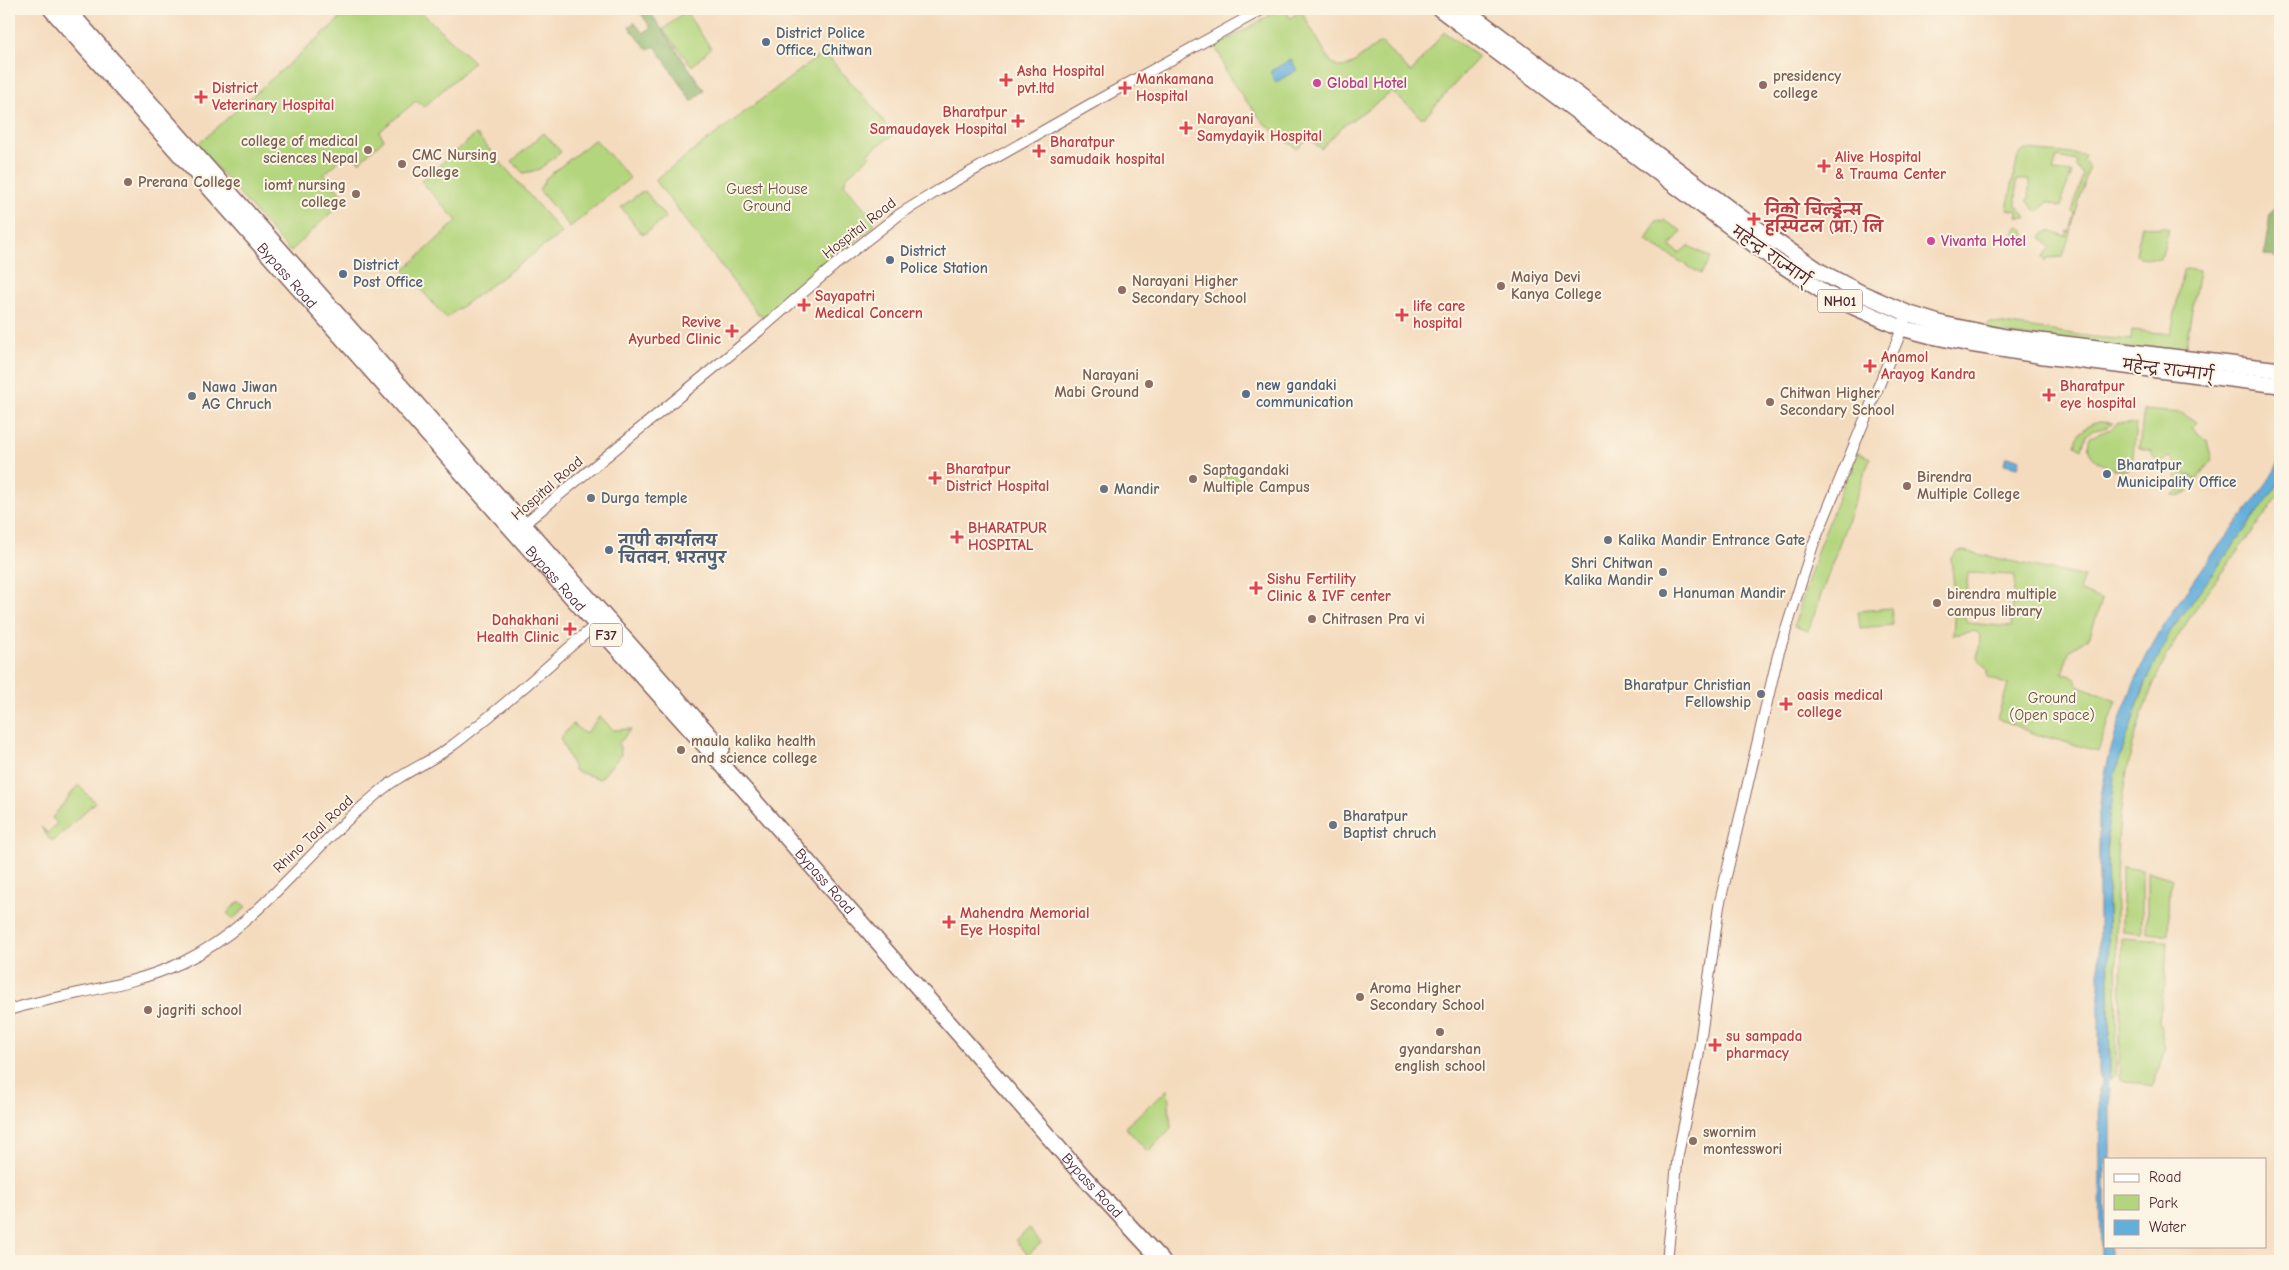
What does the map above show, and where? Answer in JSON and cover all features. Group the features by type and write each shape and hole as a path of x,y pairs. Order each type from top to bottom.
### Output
{"highway":[{"name":"Bypass Road","path":"51,9 601,620 752,798 1171,1261"},
{"name":"Bypass Road","path":"68,9 521,530"},
{"name":"महेन्द्र राज्मार्ग्","path":"1440,9 1794,274 1854,307 1902,328 1970,344 2280,386"},
{"name":"महेन्द्र राज्मार्ग्","path":"1464,9 1743,219 1845,286 1907,313 1942,324 2006,337 2280,370"},
{"name":"Bypass Road","path":"937,1003 1083,1176 1162,1261"}],"street":[{"name":"Hospital Road","path":"521,530 836,264 900,214 939,190 1263,9"},
{"path":"1667,1261 1678,1154 1698,1058 1719,906 1778,655 1812,545 1907,313"},
{"name":"Rhino Taal Road","path":"9,1010 138,978 182,962 215,944 254,911 344,822 376,795 396,779 450,747 504,704 601,620"}],"green space":[{"path":"351,9 418,9 474,62 424,107 416,101 379,132 384,139 359,162 349,152 324,174 345,199 290,252 197,145"},
{"path":"638,9 648,9 704,90 692,102 655,46 648,50 629,27 634,22 643,33 651,28"},
{"name":"Global Hotel","path":"1284,9 1290,18 1301,11 1331,62 1338,67 1349,66 1381,42 1411,73 1444,32 1479,57 1425,117 1421,117 1392,92 1343,126 1321,149 1309,138 1297,149 1265,124 1246,101 1226,73 1222,59 1215,47"},
{"path":"685,11 711,48 692,66 663,30"},
{"name":"Guest House Ground","path":"824,52 873,107 893,135 868,153 870,156 846,177 844,184 873,218 874,226 770,313 758,314 655,180"},
{"path":"544,133 561,152 538,170 523,173 512,161"},
{"path":"476,134 562,233 446,318 404,270 457,221 421,181"},
{"path":"594,140 630,178 570,227 539,190 546,178"},
{"path":"2022,151 2085,155 2083,160 2089,167 2063,257 2047,258 2045,261 2042,258 2050,248 2041,237 2048,231 2066,236 2067,231 2070,232 2075,214 2072,212 2083,175 2076,167 2077,161 2057,157 2053,171 2072,173 2061,200 2063,201 2061,207 2048,202 2037,212 2027,200 2029,200 2029,180 2017,180 2016,205 2027,218 2017,217 2018,211 2007,209 2018,156"},
{"path":"645,191 666,218 644,234 640,232 621,207"},
{"path":"2280,199 2280,258 2264,255 2270,214"},
{"path":"1657,220 1662,222 1664,220 1682,231 1670,246 1679,253 1689,246 1711,258 1701,274 1646,241"},
{"path":"2142,225 2169,229 2161,259 2139,257 2136,254"},
{"path":"2018,226 2024,230 2025,236 2012,246 2015,230"},
{"path":"2183,270 2199,271 2184,355 1982,331 1990,322 2094,337 2131,340 2132,330 2171,334"},
{"path":"2144,410 2181,413 2197,422 2192,428 2207,441 2212,460 2197,479 2177,469 2171,457 2160,462 2152,456 2152,451 2139,448"},
{"path":"2100,422 2113,423 2108,427 2090,431 2084,440 2082,449 2075,445 2084,429"},
{"path":"2117,423 2136,424 2132,465 2125,471 2111,468 2098,462 2090,452 2090,437 2111,429"},
{"path":"1859,453 1870,458 1808,631 1794,626 1819,546 1849,471 1852,472 1854,469 1850,467 1854,456"},
{"path":"1233,467 1245,477 1232,491 1223,480"},
{"path":"2182,473 2196,480 2184,494 2172,495 2181,489 2176,476"},
{"path":"2280,481 2280,494 2196,609 2166,658 2154,683 2132,747 2125,779 2118,843 2116,875 2116,1064 2115,1075 2110,1080 2107,833 2114,776 2132,719 2155,660 2170,632"},
{"name":"Ground (Open space)","path":"1964,551 2084,577 2079,590 2102,600 2089,638 2070,650 2062,673 2075,678 2078,685 2116,701 2098,751 2035,734 1997,718 2008,685 1987,677 1987,670 1977,657 1980,635 1975,631 1953,635 1955,605 1968,623 2011,627 2015,575 1968,573 1966,595 1958,594 1954,587 1951,558 1956,552"},
{"path":"1891,608 1893,625 1860,628 1858,611"},
{"path":"600,716 613,730 631,729 619,743 621,755 600,779 575,771 560,738 573,724 585,734"},
{"path":"78,785 95,802 55,840 50,840 41,827 48,833 57,823 52,818"},
{"path":"2122,867 2142,870 2142,933 2122,931"},
{"path":"2147,871 2173,879 2170,889 2168,935 2147,933"},
{"path":"238,902 241,902 246,907 233,919 227,913"},
{"path":"2122,938 2167,941 2165,980 2159,1020 2165,1049 2152,1087 2121,1080 2119,1077"},
{"path":"1168,1089 1171,1128 1148,1152 1125,1127"},
{"path":"1029,1229 1041,1243 1028,1255 1015,1240"}],"water":[{"path":"1291,59 1297,70 1276,82 1270,72"},
{"path":"2006,457 2020,459 2018,467 2004,464"},
{"path":"2280,461 2280,481 2277,486 2170,632 2143,689 2114,776 2107,833 2110,1078 2099,1078 2099,813 2109,756 2117,727 2139,672 2167,620 2212,556 2263,489"},
{"path":"2099,1087 2110,1088 2110,1158 2104,1158 2104,1248 2110,1248 2110,1261 2101,1261"}],"waterway":[{"path":"2104,1070 2105,1096"}],"place":[{"name":"District Police Office, Chitwan","path":"766,42"},
{"name":"Asha Hospital pvt.ltd","path":"1006,80"},
{"name":"Global Hotel","path":"1317,83"},
{"name":"presidency college","path":"1763,85"},
{"name":"Mankamana Hospital","path":"1125,88"},
{"name":"District Veterinary Hospital","path":"201,97"},
{"name":"Bharatpur Samaudayek Hospital","path":"1018,121"},
{"name":"Narayani Samydayik Hospital","path":"1186,128"},
{"name":"college of medical sciences Nepal","path":"368,150"},
{"name":"Bharatpur samudaik hospital","path":"1039,151"},
{"name":"CMC Nursing College","path":"402,164"},
{"name":"Alive Hospital & Trauma Center","path":"1824,166"},
{"name":"Prerana College","path":"128,182"},
{"name":"iomt nursing college","path":"356,194"},
{"name":"निको चिल्ड्रेन्स हस्पिटल (प्रा.) लि","path":"1754,219"},
{"name":"Vivanta Hotel","path":"1931,241"},
{"name":"District Police Station","path":"890,260"},
{"name":"District Post Office","path":"343,274"},
{"name":"Maiya Devi Kanya College","path":"1501,286"},
{"name":"Narayani Higher Secondary School","path":"1122,290"},
{"name":"Sayapatri Medical Concern","path":"804,305"},
{"name":"life care hospital","path":"1402,315"},
{"name":"Revive Ayurbed Clinic","path":"732,331"},
{"name":"Anamol Arayog Kandra","path":"1870,366"},
{"name":"Narayani Mabi Ground","path":"1149,384"},
{"name":"new gandaki communication","path":"1246,394"},
{"name":"Bharatpur eye hospital","path":"2049,395"},
{"name":"Nawa Jiwan AG Chruch","path":"192,396"},
{"name":"Chitwan Higher Secondary School","path":"1770,402"},
{"name":"Bharatpur Municipality Office","path":"2107,474"},
{"name":"Bharatpur District Hospital","path":"935,478"},
{"name":"Saptagandaki Multiple Campus","path":"1193,479"},
{"name":"Birendra Multiple College","path":"1907,486"},
{"name":"Mandir","path":"1104,489"},
{"name":"Durga temple","path":"591,498"},
{"name":"BHARATPUR HOSPITAL","path":"957,537"},
{"name":"Kalika Mandir Entrance Gate","path":"1608,540"},
{"name":"नापी कार्यालय चितवन, भरतपुर","path":"609,550"},
{"name":"Shri Chitwan Kalika Mandir","path":"1663,572"},
{"name":"Sishu Fertility Clinic & IVF center","path":"1256,588"},
{"name":"Hanuman Mandir","path":"1663,593"},
{"name":"birendra multiple campus library","path":"1937,603"},
{"name":"Chitrasen Pra vi","path":"1312,619"},
{"name":"Dahakhani Health Clinic","path":"570,629"},
{"name":"Bharatpur Christian Fellowship","path":"1761,694"},
{"name":"oasis medical college","path":"1786,704"},
{"name":"maula kalika health and science college","path":"681,750"},
{"name":"Bharatpur Baptist chruch","path":"1333,825"},
{"name":"Mahendra Memorial Eye Hospital","path":"949,922"},
{"name":"Aroma Higher Secondary School","path":"1360,997"},
{"name":"jagriti school","path":"148,1010"},
{"name":"gyandarshan english school","path":"1440,1032"},
{"name":"su sampada pharmacy","path":"1715,1045"},
{"name":"swornim montesswori","path":"1693,1141"}]}
